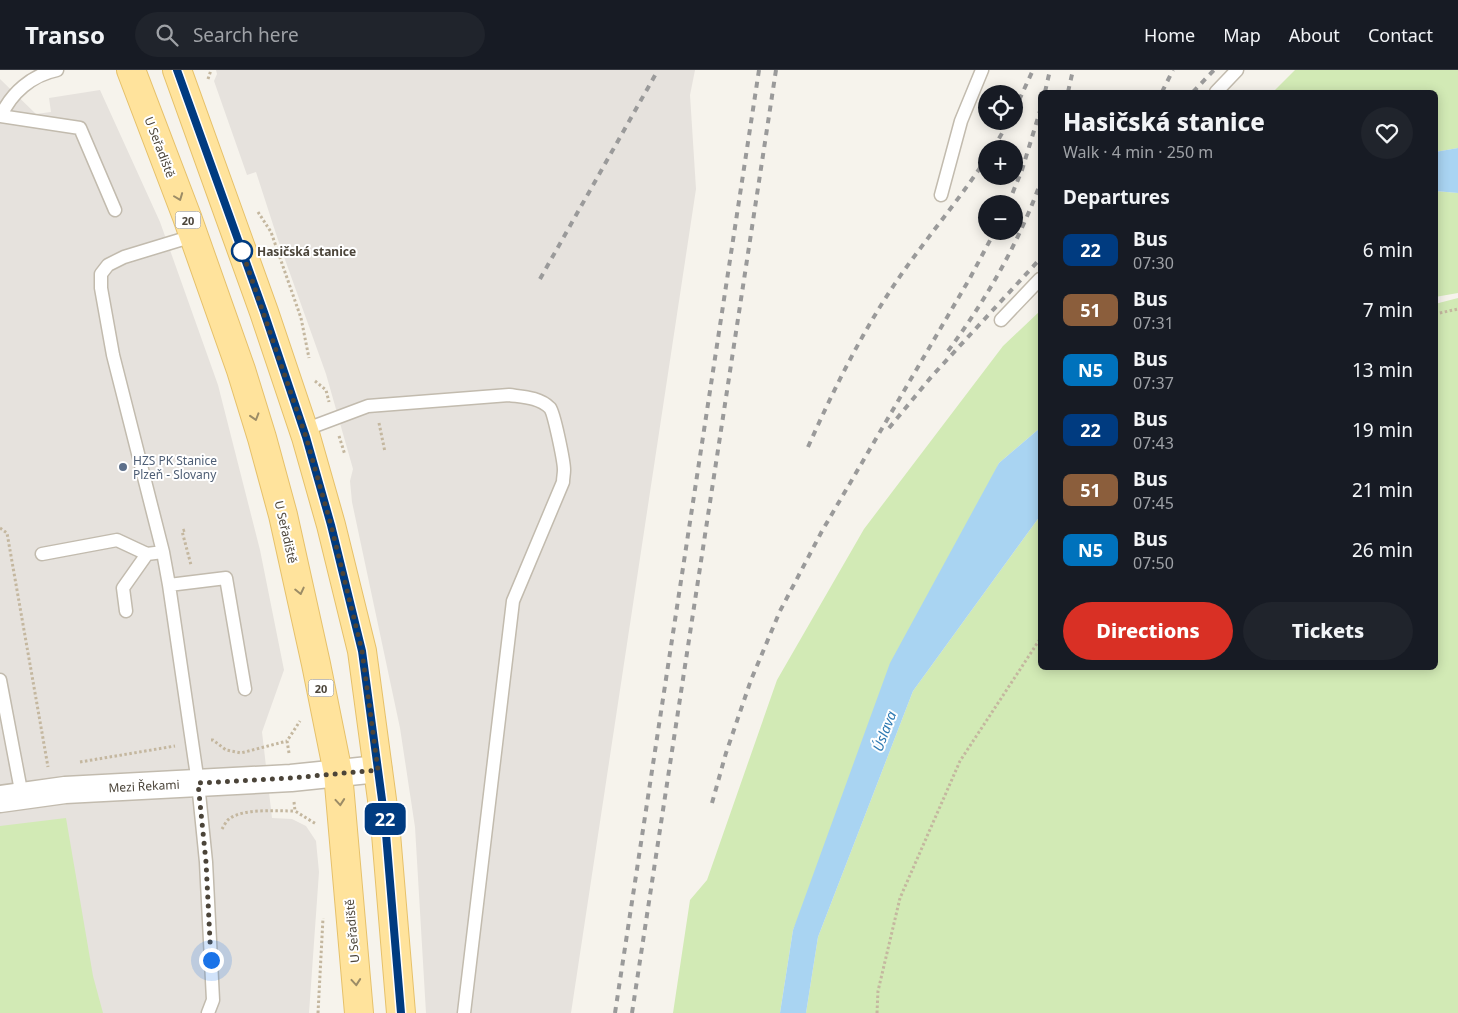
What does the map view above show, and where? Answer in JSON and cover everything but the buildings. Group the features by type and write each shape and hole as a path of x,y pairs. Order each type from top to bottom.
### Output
{"main road":[{"name":"U Seřadiště","path":"131,70 241,370 283,515 338,774 359,1013"},
{"path":"177,70 226,203 304,430 331,525 362,651 385,822 401,1013"}],"street":[{"name":"Mezi Řekami","path":"13,789 65,790 291,778 378,770"}],"lane":[{"path":"941,195 961,121 982,70"},
{"path":"1218,90 1237,70"},
{"path":"49,71 29,81 15,94 0,116 80,128 115,210"},
{"path":"193,236 124,257 108,265 101,274 101,288 113,355 163,552 193,743 206,862 213,1000 208,1013"},
{"path":"1001,320 1038,281"},
{"path":"304,430 368,406 509,395 531,397 541,402 550,409 554,420 564,469 562,482 513,601 464,1013"},
{"path":"42,554 117,540 147,554 163,552"},
{"path":"126,611 123,588 147,554"},
{"path":"169,585 226,578 245,688"},
{"path":"0,680 13,789"}],"path":[{"path":"1438,313 1458,309"},
{"path":"380,428 385,452"},
{"path":"0,528 6,533 48,768"},
{"path":"877,1013 878,991 900,898 912,870 960,761 1038,642"},
{"path":"295,810 287,741 301,720"},
{"path":"77,762 213,740 226,750 241,753 287,741"},
{"path":"13,789 48,768 58,766"},
{"path":"221,832 229,819 239,814 253,811 295,810 316,824 321,832"},
{"path":"318,1013 323,909"}],"shaded area":[{"path":"216,70 695,70 690,95 696,189 571,1013 426,1013 415,827 400,728 352,502 350,481 353,469 326,374 256,172 247,175 214,81 217,74"},
{"path":"0,79 36,114 51,112 49,98 100,90 160,222 218,385 260,550 284,670 262,732 272,818 292,819 306,826 316,841 319,872 309,1013 0,1013"}],"green space":[{"path":"1295,70 1458,70 1458,148 1438,151 1438,90 1275,90"},
{"path":"1438,191 1458,193 1458,293 1438,296"},
{"path":"1458,298 1458,1013 806,1013 818,937 913,691 1038,519 1038,670 1438,670 1438,303"},
{"path":"1038,313 1038,430 999,463 793,930 780,1013 673,1013 690,900 707,880 777,680 864,529 1003,346"},
{"path":"66,818 93,976 103,1013 0,1013 0,826"}],"water":[{"path":"1458,148 1458,193 1438,191 1438,151"},
{"name":"Úslava","path":"1038,430 1038,519 913,691 818,937 806,1013 780,1013 793,930 890,663 999,463"}],"railway":[{"path":"540,279 658,70"},
{"path":"615,1013 759,70"},
{"path":"632,1013 776,70"},
{"path":"1023,92 1033,70"},
{"path":"1045,90 1050,70"},
{"path":"1068,90 1073,70"},
{"path":"1163,90 1173,70"},
{"path":"1195,90 1214,70"},
{"path":"1012,195 1022,170 1038,118"},
{"path":"998,140 1004,130"},
{"path":"808,447 848,364 882,304 905,269 978,170"},
{"path":"948,351 1000,271 1022,228 1038,189"},
{"path":"712,803 726,753 751,680 780,611 822,531 970,278 990,240"},
{"path":"889,428 932,376 1038,261"}],"bus line":[{"name":"22","path":"177,70 223,194 306,437 331,525 362,651 385,822 401,1013"}],"place":[{"name":"Hasičská stanice","path":"242,251"},
{"name":"HZS PK Stanice Plzeň - Slovany","path":"123,467"}],"route":[{"path":"211,960 206,862 198,783 291,778 378,770 362,651 331,525 306,437 242,251"}]}
